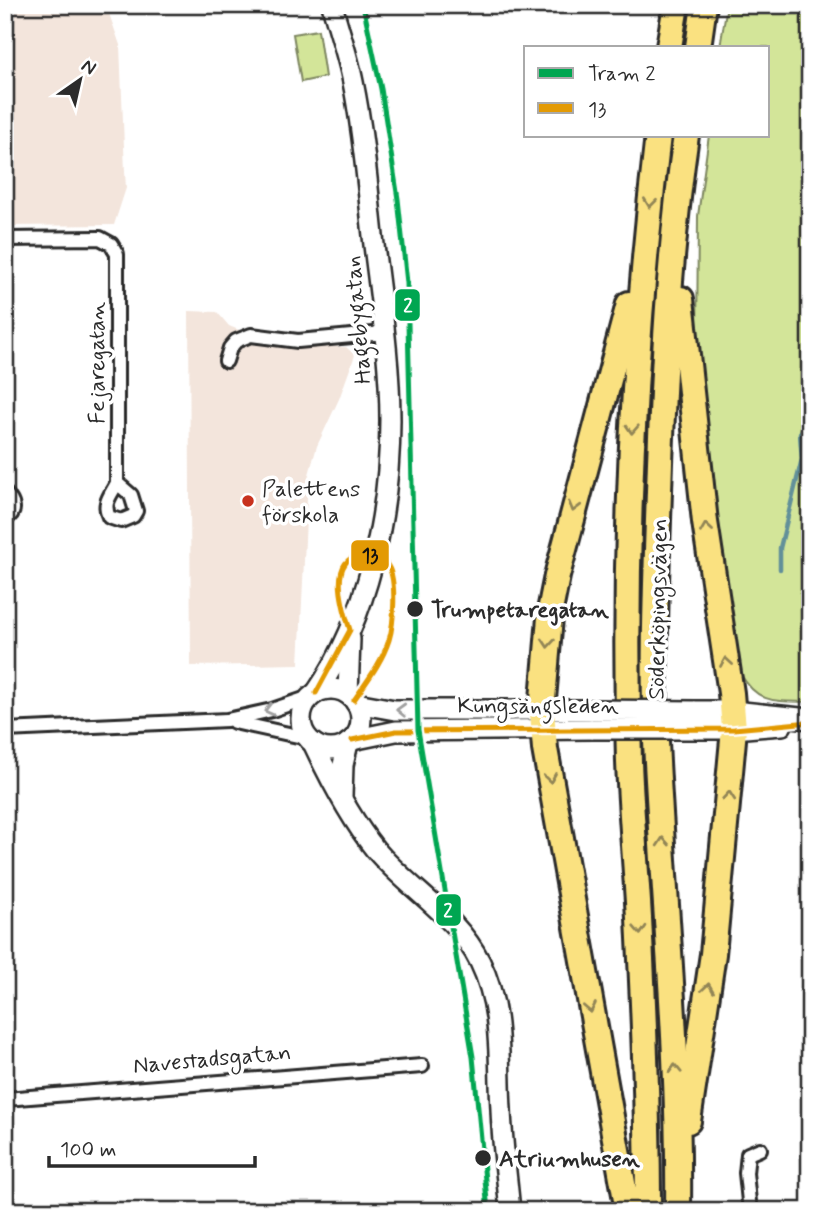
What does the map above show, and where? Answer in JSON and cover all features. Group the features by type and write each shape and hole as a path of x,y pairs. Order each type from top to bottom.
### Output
{"highway":[{"path":"669,46 676,5"},
{"path":"698,46 704,5"},
{"name":"Söderköpingsvägen","path":"648,1211 648,1136 639,917 629,765 627,655 630,493 644,252 657,136"},
{"name":"Söderköpingsvägen","path":"678,1211 665,877 657,760 655,655 661,415 674,233 686,136"},
{"path":"674,233 705,522 733,720 713,954 678,1177"},
{"path":"628,1211 570,895 543,720 551,606 557,576 586,459 644,252"}],"street":[{"name":"Hagebygatan","path":"313,695 326,678 351,630 373,556 385,495 390,419 384,333 353,82 332,5"},
{"name":"Fejaregatan","path":"5,239 100,237 111,244 117,254 117,483"},
{"path":"226,361 230,348 236,341 251,335 298,341 384,333"},
{"path":"5,493 14,508 5,519"},
{"name":"Hagebygatan","path":"351,630 352,699"},
{"path":"5,730 227,720 272,710 336,689 352,699 361,719 360,728 350,742 343,765 342,797"},
{"path":"313,695 301,713 301,723 356,823 376,850 462,933 480,961 491,990 498,1024 501,1111 510,1211"},
{"name":"Kungsängsleden","path":"352,699 395,710 543,720"},
{"path":"227,720 310,741 328,749 350,742"},
{"name":"Kungsängsleden","path":"350,742 396,731 543,720 810,720"},
{"name":"Navestadsgatan","path":"5,1099 422,1066"},
{"path":"750,1211 746,1173 748,1154 760,1149"}],"shaded area":[{"path":"5,5 106,5 120,45 126,188 114,225 5,226"},
{"name":"Palettens förskola","path":"189,311 217,312 229,326 251,335 297,345 346,347 355,355 339,399 317,446 308,478 299,664 191,666"}],"green space":[{"path":"727,5 810,5 810,702 778,701 761,696 740,673 720,547 697,355 698,216 709,136 770,136 770,46 720,46"},
{"path":"318,30 325,77 301,82 293,34"}],"waterway":[{"path":"780,569 780,548 802,459 800,434 810,413"}],"tram line":[{"name":"2","path":"363,5 381,89 398,199 407,283 418,730 473,1057 488,1211"}],"transit line":[{"name":"13","path":"316,693 350,630 341,597 341,573 345,564 353,557 372,556 384,561 391,573 394,591 392,624 382,656 354,700"},
{"name":"13","path":"352,740 396,731 734,729 810,722"}],"place":[{"name":"Palettens förskola","path":"248,501"},
{"name":"Trumpetaregatan","path":"415,609"},
{"name":"Atriumhusen","path":"483,1158"}]}
